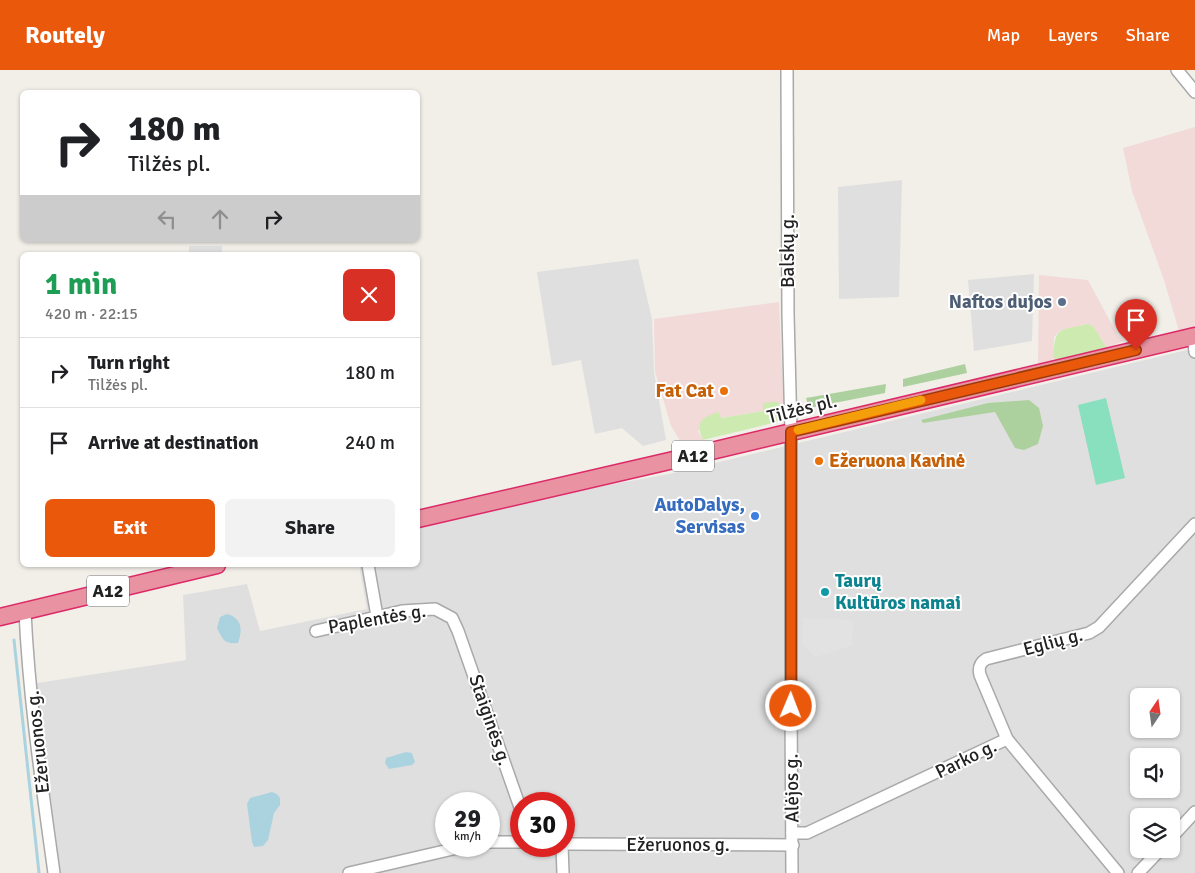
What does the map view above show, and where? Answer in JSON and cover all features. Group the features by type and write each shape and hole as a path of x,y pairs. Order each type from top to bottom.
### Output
{"highway":[{"name":"Tilžės pl.","path":"420,519 791,432 1194,342"},
{"name":"A12","path":"0,617 208,567"}],"street":[{"name":"Balskų g.","path":"787,70 788,314 791,432"},
{"path":"1177,70 1195,92"},
{"name":"Alėjos g.","path":"791,432 792,873"},
{"name":"Eglių g.","path":"1007,739 978,669 982,661 1088,633 1099,627 1195,524"},
{"path":"368,567 378,616"},
{"name":"Paplentės g.","path":"316,631 402,611 435,609 452,618 458,631"},
{"name":"Ežeruonos g.","path":"25,612 35,728 54,873"},
{"name":"Staiginės g.","path":"458,631 515,792"},
{"name":"Parko g.","path":"792,839 1007,739 1118,873"},
{"path":"1180,828 1195,812"},
{"name":"Ežeruonos g.","path":"575,845 792,839"},
{"path":"349,873 435,853"},
{"path":"563,857 563,873"},
{"path":"1138,873 1152,858"}],"shaded area":[{"path":"1195,127 1195,327 1179,331 1164,280 1132,191 1123,148"},
{"path":"902,180 899,297 839,299 838,187"},
{"path":"189,246 222,246 222,252 189,252"},
{"path":"638,259 652,319 654,372 666,440 643,446 622,428 595,434 581,360 552,366 537,272"},
{"path":"1034,274 1032,341 974,351 968,280"},
{"path":"1039,275 1088,280 1118,336 1124,341 1107,348 1101,338 1087,324 1060,331 1054,337 1053,357 1057,361 1038,366"},
{"path":"779,302 784,412 781,406 763,403 764,411 720,418 719,412 698,431 703,440 682,444 671,426 655,372 654,319"},
{"path":"1195,348 1195,873 54,873 31,684 186,660 183,595 247,584 260,631 367,609 359,567 420,567 420,525 531,499 669,474"},
{"path":"802,618 853,620 852,646 815,657 803,645"}],"green space":[{"path":"1087,324 1093,326 1107,348 1057,361 1053,357 1057,335 1064,329"},
{"path":"965,364 967,373 903,387 903,379"},
{"path":"886,384 885,393 809,408 806,398"},
{"path":"1106,398 1125,478 1096,485 1078,405"},
{"path":"1029,400 1039,408 1043,426 1038,444 1024,450 1015,448 995,412 923,423 921,420 988,403"},
{"path":"778,402 784,412 777,422 703,440 700,434 700,424 708,416 719,412 721,418 763,411 763,403"}],"water":[{"path":"227,614 236,618 240,625 238,643 230,643 224,640 217,628 220,617"},
{"path":"406,752 412,753 415,762 412,765 389,769 385,763 386,758"},
{"path":"272,792 280,798 280,805 274,813 268,840 263,846 254,847 247,804 250,798"}],"waterway":[{"path":"14,640 39,873"}],"slow traffic":[{"path":"798,430 921,400"}],"place":[{"name":"Naftos dujos","path":"1062,302"},
{"name":"Fat Cat","path":"724,391"},
{"name":"Ežeruona Kavinė","path":"819,461"},
{"name":"AutoDalys, Servisas","path":"755,516"},
{"name":"Taurų Kultūros namai","path":"825,592"}],"route":[{"path":"791,706 791,432 1136,350"}]}
